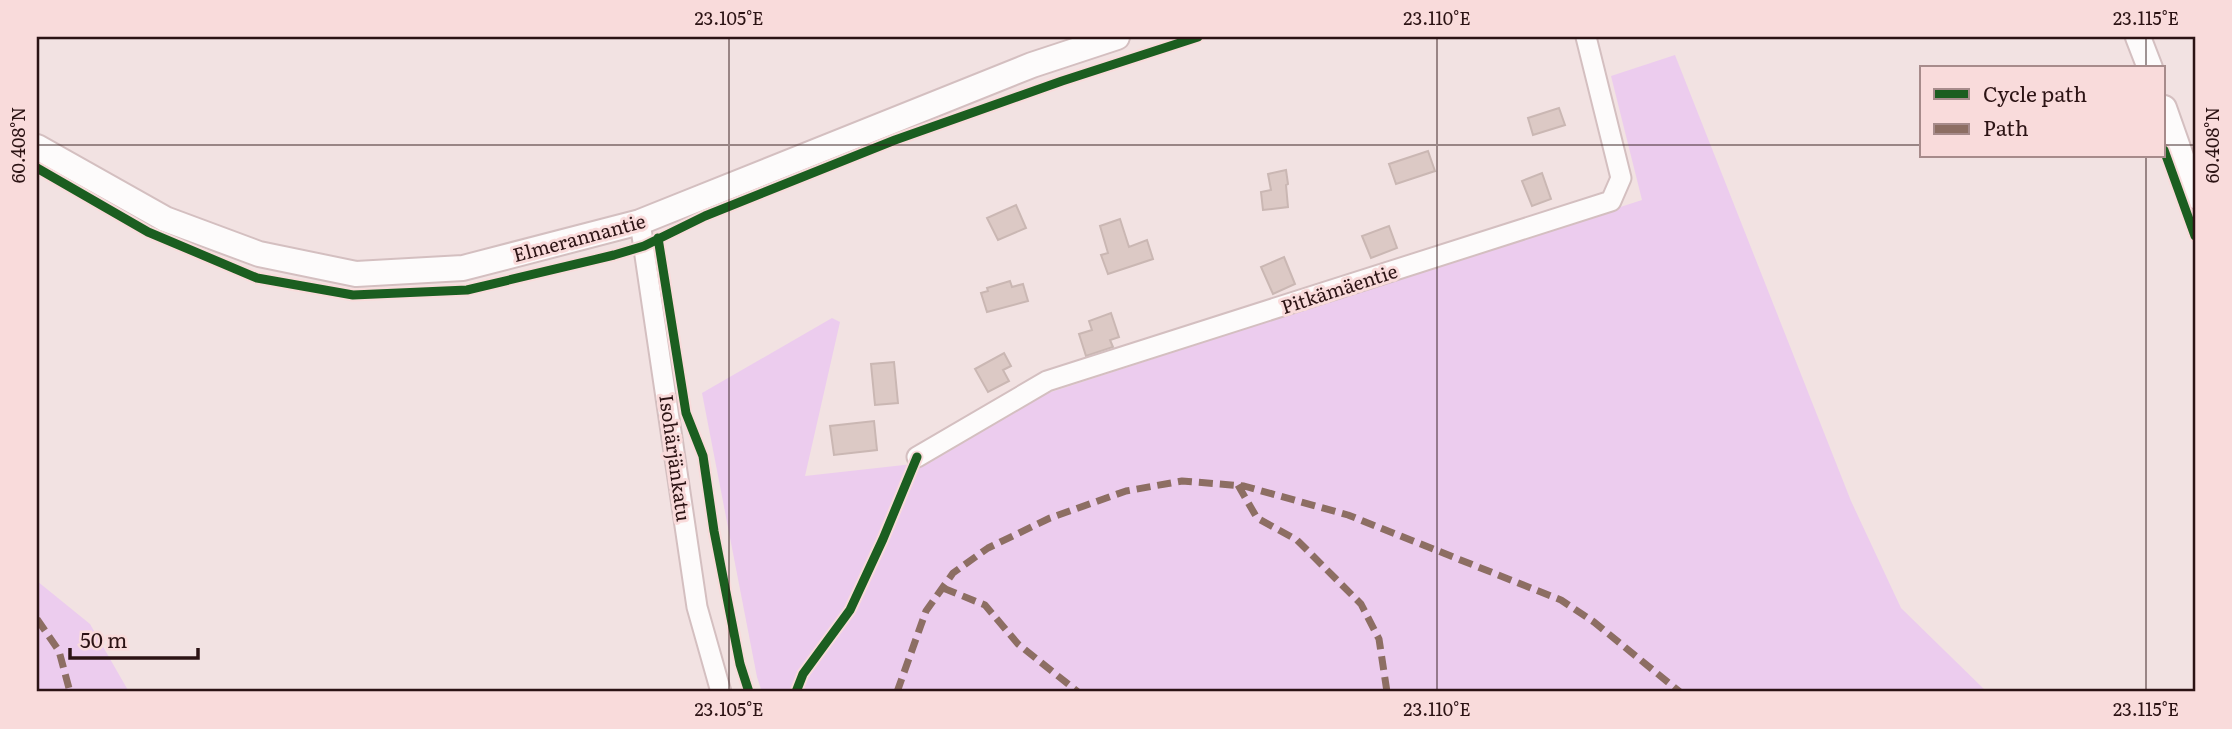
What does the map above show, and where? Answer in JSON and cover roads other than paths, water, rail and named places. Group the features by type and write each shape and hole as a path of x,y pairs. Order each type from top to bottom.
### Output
{"street":[{"name":"Elmerannantie","path":"37,148 165,219 259,254 355,274 463,268 640,222 1032,65 1117,37"},
{"name":"Pitkämäentie","path":"917,457 1047,381 1611,201 1621,178 1586,37"},
{"path":"2138,37 2149,66"},
{"path":"2166,114 2195,196"},
{"name":"Isohärjänkatu","path":"640,222 697,607 721,692"}]}
